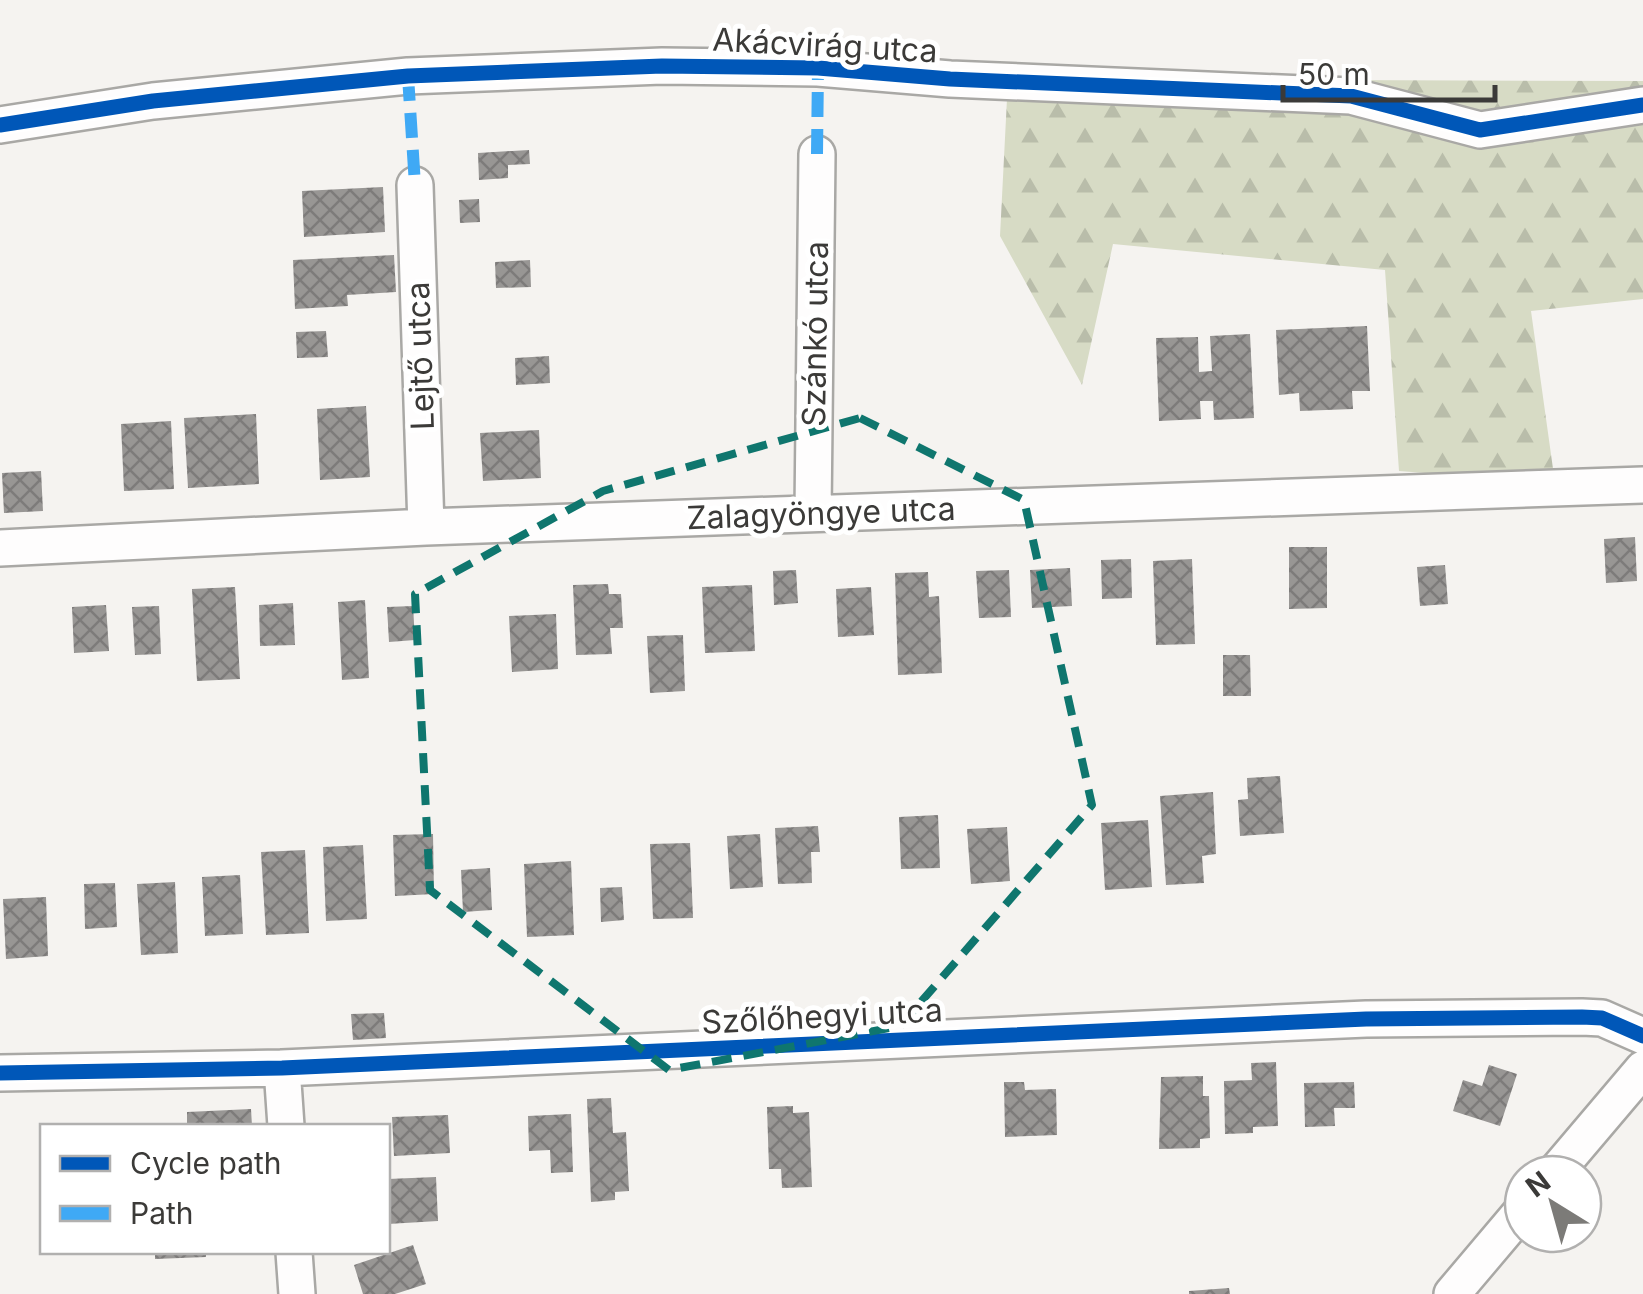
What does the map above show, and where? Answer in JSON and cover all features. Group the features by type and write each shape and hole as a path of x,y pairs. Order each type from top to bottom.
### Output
{"street":[{"name":"Akácvirág utca","path":"0,125 153,102 408,76 662,66 818,68 989,81 1350,96 1480,130 1643,105"},
{"name":"Szánkó utca","path":"813,513 817,154"},
{"name":"Lejtő utca","path":"414,185 426,527"},
{"name":"Zalagyöngye utca","path":"0,548 426,527 1643,485"},
{"name":"Szőlőhegyi utca","path":"0,1073 282,1068 1366,1019 1602,1018 1643,1036"},
{"path":"282,1068 286,1124"},
{"path":"1571,1154 1643,1069"},
{"path":"1452,1294 1503,1234"},
{"path":"294,1254 297,1294"}],"highlighted area":[{"path":"860,418 1024,500 1092,805 900,1026 669,1070 430,890 415,594 603,491"}],"green space":[{"path":"1008,79 1643,81 1643,299 1531,311 1555,483 1399,471 1385,270 1113,244 1082,385 1000,236"}],"building":[{"path":"529,150 530,164 508,165 508,178 479,180 478,153"},
{"path":"383,187 385,232 304,237 302,191"},
{"path":"479,199 480,222 460,223 459,200"},
{"path":"394,255 396,292 347,295 348,306 295,309 293,260"},
{"path":"530,260 531,287 496,288 495,262"},
{"path":"1367,326 1370,391 1352,391 1353,409 1300,411 1299,393 1279,395 1276,330"},
{"path":"326,331 328,357 297,358 296,332"},
{"path":"1250,334 1254,418 1214,420 1213,401 1200,401 1201,419 1159,421 1156,338 1198,337 1199,372 1212,371 1210,336"},
{"path":"549,356 550,383 516,385 515,358"},
{"path":"366,406 370,477 320,480 317,409"},
{"path":"256,414 259,484 188,488 184,418"},
{"path":"171,421 174,489 124,491 121,424"},
{"path":"539,430 541,478 483,481 480,433"},
{"path":"41,471 43,511 4,513 2,473"},
{"path":"1635,537 1637,581 1606,583 1604,539"},
{"path":"1289,547 1327,547 1327,608 1289,609"},
{"path":"1131,559 1132,598 1102,599 1101,560"},
{"path":"1192,559 1195,644 1156,645 1153,561"},
{"path":"1445,565 1448,604 1420,606 1417,567"},
{"path":"1070,568 1072,606 1032,608 1030,570"},
{"path":"796,570 798,603 774,605 773,571"},
{"path":"1009,570 1011,617 979,618 976,571"},
{"path":"928,572 929,597 939,596 942,673 898,675 895,573"},
{"path":"608,584 609,594 621,594 623,628 610,628 612,654 576,655 573,585"},
{"path":"752,585 755,651 705,653 702,587"},
{"path":"235,587 240,679 197,681 192,589"},
{"path":"871,587 874,635 838,637 836,589"},
{"path":"365,600 369,678 342,680 338,602"},
{"path":"293,603 295,645 260,646 259,605"},
{"path":"106,605 109,651 74,653 72,607"},
{"path":"159,606 161,654 135,655 132,607"},
{"path":"413,606 415,640 389,642 387,607"},
{"path":"556,614 558,669 512,672 509,616"},
{"path":"683,635 685,691 650,693 647,636"},
{"path":"1223,655 1250,655 1251,696 1223,696"},
{"path":"1280,776 1284,833 1240,836 1238,800 1248,799 1247,778"},
{"path":"1213,792 1216,854 1202,856 1204,883 1166,885 1160,796"},
{"path":"938,815 940,868 901,869 899,817"},
{"path":"1148,820 1152,887 1105,890 1101,823"},
{"path":"818,826 820,852 811,852 812,883 778,884 775,828"},
{"path":"1007,827 1010,881 971,884 967,829"},
{"path":"433,834 434,894 395,896 393,835"},
{"path":"760,834 763,887 730,889 727,836"},
{"path":"690,843 693,918 653,919 650,844"},
{"path":"363,845 367,919 326,921 323,847"},
{"path":"305,850 309,933 266,935 261,852"},
{"path":"571,861 574,935 527,937 524,864"},
{"path":"490,868 492,910 463,912 461,870"},
{"path":"240,875 243,934 205,936 202,877"},
{"path":"175,882 178,953 141,955 137,884"},
{"path":"115,883 117,927 85,929 84,884"},
{"path":"622,887 624,920 601,922 600,888"},
{"path":"46,897 48,956 6,959 3,899"},
{"path":"384,1013 386,1038 353,1040 351,1014"},
{"path":"1276,1062 1278,1126 1253,1127 1253,1133 1225,1134 1224,1081 1252,1080 1251,1063"},
{"path":"1489,1065 1517,1074 1500,1126 1453,1111 1463,1080 1482,1086"},
{"path":"1203,1076 1203,1096 1209,1096 1210,1138 1200,1139 1200,1148 1159,1149 1161,1077"},
{"path":"1004,1082 1024,1082 1025,1090 1056,1089 1057,1135 1005,1137"},
{"path":"1354,1082 1355,1108 1334,1108 1335,1126 1305,1127 1304,1083"},
{"path":"611,1098 613,1133 626,1132 629,1191 615,1192 615,1200 591,1202 587,1099"},
{"path":"793,1106 793,1113 809,1112 812,1187 782,1188 781,1169 769,1169 767,1107"},
{"path":"251,1109 252,1124 187,1124 187,1112"},
{"path":"571,1114 573,1172 551,1173 550,1150 529,1151 528,1116"},
{"path":"448,1115 450,1153 394,1156 392,1117"},
{"path":"436,1177 438,1221 390,1224 390,1179"},
{"path":"413,1245 426,1284 395,1294 363,1294 354,1265"},
{"path":"155,1254 206,1254 206,1257 155,1259"},
{"path":"1229,1288 1230,1294 1189,1294 1189,1291"}],"marked path":[{"path":"817,154 818,68"},
{"path":"408,76 415,185"}],"cycle path":[{"path":"0,125 153,101 408,76 662,66 818,68 950,79 1351,96 1480,130 1643,105"},
{"path":"0,1073 282,1068 1366,1019 1602,1018 1643,1036"}]}
